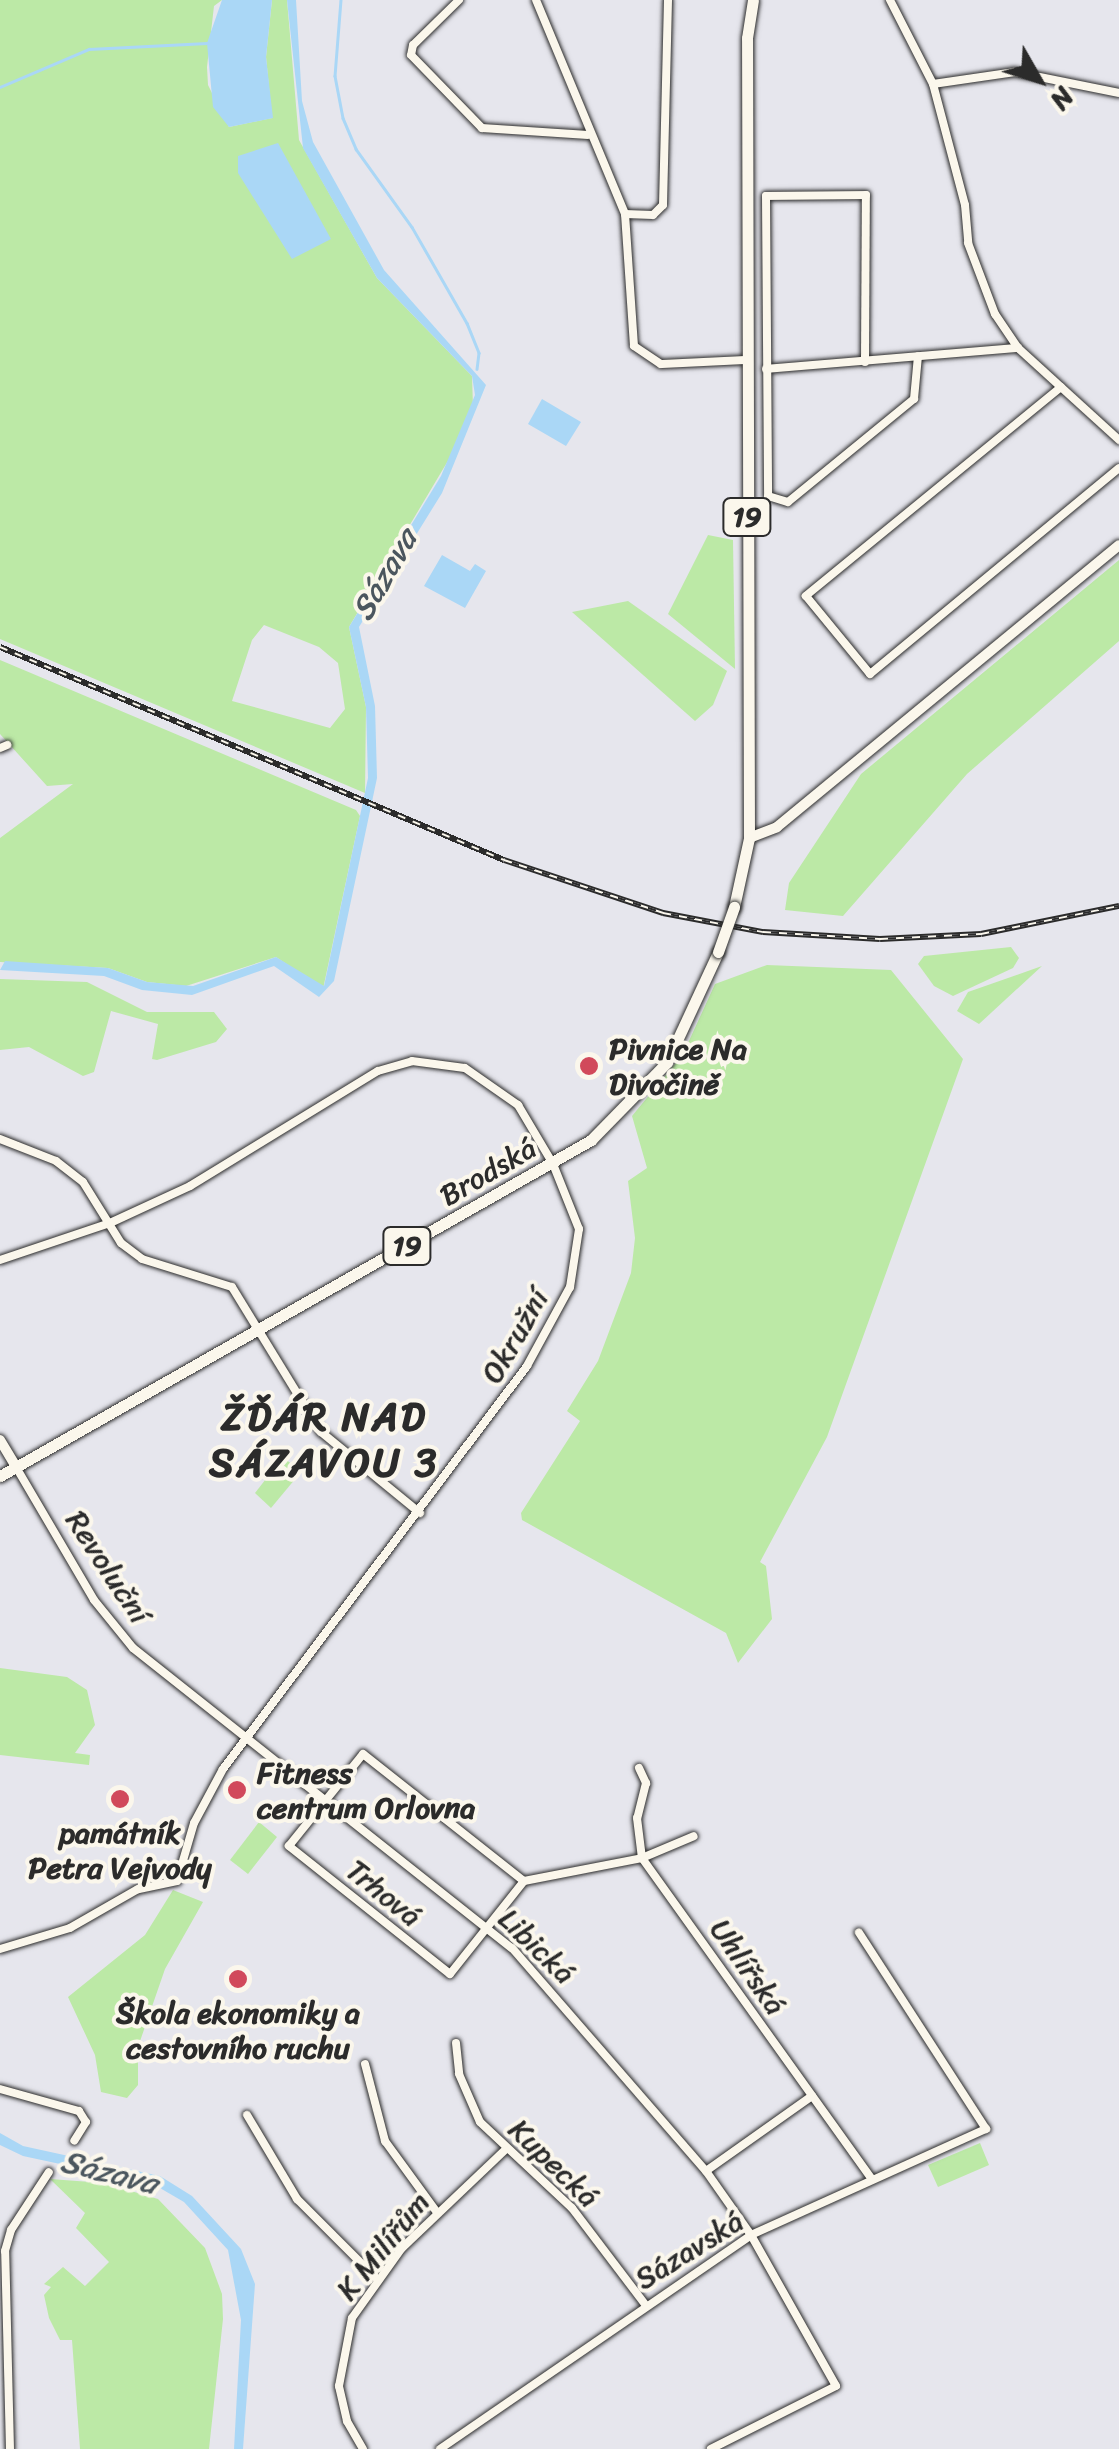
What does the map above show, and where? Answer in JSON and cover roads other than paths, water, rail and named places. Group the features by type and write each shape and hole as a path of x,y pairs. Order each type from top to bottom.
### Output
{"main road":[{"name":"19","path":"749,838 746,360 753,0"},
{"name":"Brodská","path":"0,1476 553,1164 620,1117 657,1076 692,1020 734,906 749,838"}],"street":[{"path":"458,0 413,45 411,55 482,128 588,135"},
{"path":"536,0 588,135 625,214 634,346 661,364 746,360"},
{"path":"625,214 653,215 663,205 668,0"},
{"path":"890,0 933,84 978,279 1018,348 1119,440"},
{"path":"933,84 1015,72 1119,93"},
{"path":"864,362 866,195 766,196 768,496 788,502 914,399 918,356"},
{"path":"766,369 1018,348"},
{"path":"1062,388 806,596 870,674 1119,468"},
{"path":"749,838 777,827 1119,545"},
{"name":"Okružní","path":"0,1260 110,1223 190,1186 378,1071 412,1062 452,1064 493,1083 518,1105 553,1164 579,1230 574,1272 554,1320 510,1392 246,1737 207,1795 177,1881 138,1889 70,1928 0,1949"},
{"path":"0,1139 56,1161 82,1182 110,1223 142,1259 232,1287 262,1328 321,1432 420,1513"},
{"name":"Revoluční","path":"0,1440 110,1624 246,1737"},
{"name":"Libická","path":"246,1737 537,1972 706,2171 751,2235 836,2386 736,2437"},
{"path":"326,1800 362,1754 524,1881"},
{"path":"638,1768 646,1783 637,1818 642,1858"},
{"name":"Trhová","path":"326,1800 289,1846 450,1974 487,1928"},
{"path":"487,1928 524,1881 642,1858 694,1836"},
{"name":"Uhlířská","path":"642,1858 871,2178"},
{"name":"Sázavská","path":"440,2449 645,2304 751,2235 986,2129 859,1933"},
{"name":"Kupecká","path":"456,2043 468,2101 506,2150 572,2208 645,2304"},
{"path":"365,2064 365,2076 386,2142 436,2211"},
{"path":"352,2078 365,2076"},
{"path":"0,2089 79,2111 86,2122 74,2141"},
{"path":"706,2171 812,2096"},
{"path":"247,2115 297,2200 377,2279"},
{"name":"K Milířům","path":"364,2449 339,2386 341,2355 352,2318 377,2279 436,2211 506,2150"},
{"path":"10,2449 4,2425 1,2283 8,2236 49,2172"},
{"path":"712,2449 736,2437 741,2449"}],"water":[{"path":"222,0 272,0 266,57 273,118 229,127 213,107 207,43"},
{"name":"Sázava","path":"287,0 296,0 302,101 313,142 384,270 486,385 442,493 359,627 375,706 377,778 334,981 319,997 274,966 192,995 142,990 104,976 0,970 5,961 108,968 147,982 193,986 276,957 324,986 368,778 366,707 349,627 441,476 475,395 472,376 377,278 303,148"},
{"path":"278,143 331,239 292,259 238,173 238,156"},
{"path":"542,399 581,422 566,446 528,424"},
{"path":"442,555 470,571 475,564 486,571 465,608 424,586"},
{"name":"Sázava","path":"0,2133 23,2146 160,2176 192,2196 241,2249 255,2284 243,2449 234,2449 241,2320 228,2250 184,2202 153,2184 23,2156 0,2145"}],"waterway":[{"path":"341,0 335,76 343,118 356,149 412,227 467,323 479,353 477,369"},
{"path":"0,87 89,49 207,43"}],"railway":[{"path":"0,647 504,860 663,913 763,932 880,939 981,934 1119,906"}],"place":[{"name":"Pivnice Na Divočině","path":"589,1066"},
{"name":"Fitness centrum Orlovna","path":"237,1790"},
{"name":"památník Petra Vejvody","path":"120,1799"},
{"name":"Škola ekonomiky a cestovního ruchu","path":"238,1979"}],"district":[{"name":"ŽĎÁR NAD SÁZAVOU 3","path":"324,1440"}]}
